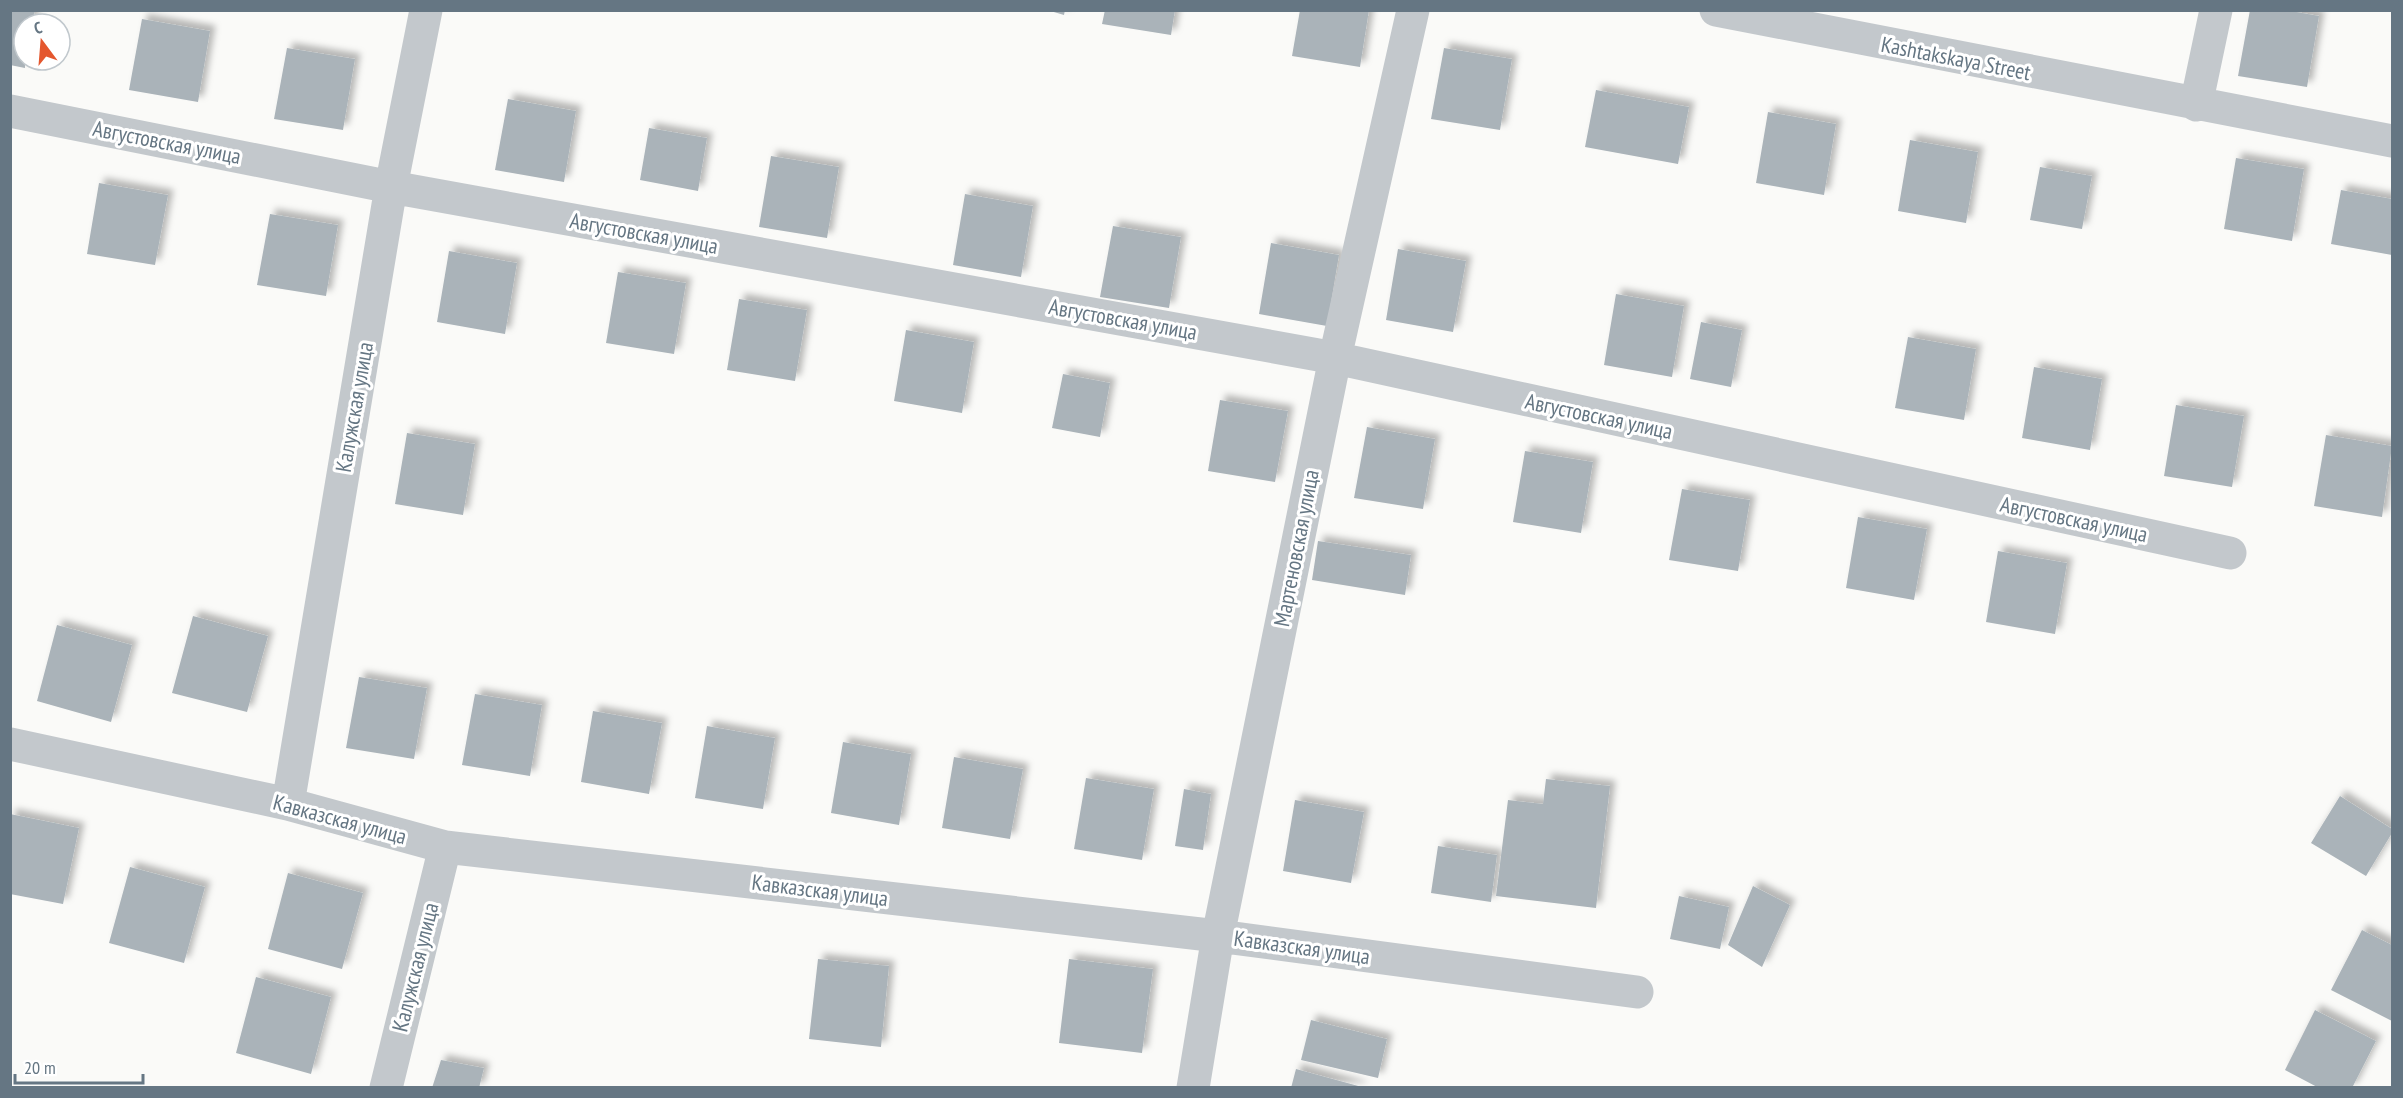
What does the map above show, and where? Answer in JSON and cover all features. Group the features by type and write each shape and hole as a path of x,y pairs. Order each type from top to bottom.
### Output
{"street":[{"name":"Калужская улица","path":"288,804 391,187 426,10"},
{"name":"Мартеновская улица","path":"1193,1088 1218,936 1335,358 1413,10"},
{"name":"Kashtakskaya Street","path":"1716,10 2196,105 2392,141"},
{"path":"2196,105 2216,10"},
{"name":"Августовская улица","path":"10,111 391,187 1335,358 2230,553"},
{"name":"Кавказская улица","path":"10,744 288,804 445,847 1218,936 1637,992"},
{"name":"Калужская улица","path":"386,1088 445,847"}],"building":[{"path":"10,10 35,10 35,12 12,12 12,65 10,65"},
{"path":"1047,10 1065,10 1064,15"},
{"path":"1105,10 1175,10 1171,35 1102,24"},
{"path":"1300,10 1369,10 1360,67 1292,56"},
{"path":"2250,10 2285,10 2319,16 2307,87 2238,76"},
{"path":"142,19 210,31 198,102 129,90"},
{"path":"287,48 355,59 343,130 274,119"},
{"path":"1444,48 1512,59 1500,130 1431,119"},
{"path":"1596,90 1689,107 1678,164 1585,147"},
{"path":"508,99 576,111 564,182 495,170"},
{"path":"1768,112 1836,124 1824,195 1756,183"},
{"path":"649,128 707,138 698,191 640,180"},
{"path":"1910,140 1978,152 1966,223 1898,211"},
{"path":"771,156 839,167 827,238 759,227"},
{"path":"2236,158 2304,169 2292,241 2224,229"},
{"path":"2040,167 2092,176 2082,229 2030,220"},
{"path":"99,183 168,195 155,265 87,254"},
{"path":"2341,190 2392,199 2392,255 2331,244"},
{"path":"965,194 1033,206 1021,277 953,265"},
{"path":"270,214 338,225 326,296 257,285"},
{"path":"1113,226 1181,237 1169,308 1100,297"},
{"path":"1271,243 1339,255 1327,326 1259,314"},
{"path":"1398,249 1466,261 1453,332 1386,320"},
{"path":"449,251 517,263 505,334 437,322"},
{"path":"618,272 686,283 674,354 606,343"},
{"path":"1616,294 1684,306 1672,377 1604,365"},
{"path":"739,299 807,310 795,381 727,370"},
{"path":"1701,322 1742,330 1731,387 1690,379"},
{"path":"906,330 974,342 962,413 894,401"},
{"path":"1908,337 1976,349 1964,420 1895,408"},
{"path":"2034,367 2102,379 2090,450 2022,438"},
{"path":"1063,374 1110,383 1100,437 1052,428"},
{"path":"1220,400 1288,411 1275,482 1208,471"},
{"path":"2176,405 2244,416 2232,487 2164,476"},
{"path":"1367,427 1435,439 1423,509 1354,498"},
{"path":"407,433 475,444 463,515 395,504"},
{"path":"2326,435 2392,446 2382,517 2314,506"},
{"path":"1525,451 1593,462 1581,533 1513,522"},
{"path":"1682,489 1750,500 1738,571 1669,560"},
{"path":"1858,517 1927,529 1914,600 1846,588"},
{"path":"1318,541 1411,555 1405,595 1312,580"},
{"path":"1998,551 2067,563 2055,634 1986,622"},
{"path":"193,616 268,636 247,712 172,693"},
{"path":"57,625 132,645 111,722 37,701"},
{"path":"359,677 427,688 414,759 346,748"},
{"path":"475,694 542,705 530,776 462,765"},
{"path":"593,711 662,723 649,794 581,782"},
{"path":"707,726 775,738 763,809 695,798"},
{"path":"843,742 911,754 899,825 831,813"},
{"path":"954,757 1023,769 1010,839 942,828"},
{"path":"1086,778 1154,789 1142,860 1074,849"},
{"path":"1546,779 1610,786 1596,908 1496,896 1508,800 1543,804"},
{"path":"1184,789 1211,794 1203,850 1175,846"},
{"path":"2340,796 2392,829 2392,833 2366,876 2311,843"},
{"path":"1295,800 1364,812 1351,883 1283,871"},
{"path":"10,814 79,828 63,904 10,894"},
{"path":"1438,846 1497,855 1491,902 1431,893"},
{"path":"130,867 205,887 184,963 109,943"},
{"path":"288,873 363,893 342,969 268,949"},
{"path":"1753,886 1790,905 1762,967 1728,945"},
{"path":"1679,896 1729,907 1720,949 1670,939"},
{"path":"2362,930 2392,945 2392,1021 2331,990"},
{"path":"818,959 889,966 881,1047 809,1039"},
{"path":"1069,959 1153,969 1142,1053 1059,1043"},
{"path":"256,977 331,997 311,1074 236,1053"},
{"path":"2315,1010 2376,1041 2352,1088 2319,1088 2285,1070"},
{"path":"1311,1020 1387,1039 1378,1078 1301,1060"},
{"path":"441,1060 484,1068 479,1088 432,1088"},
{"path":"1296,1069 1362,1087 1291,1088"}]}
